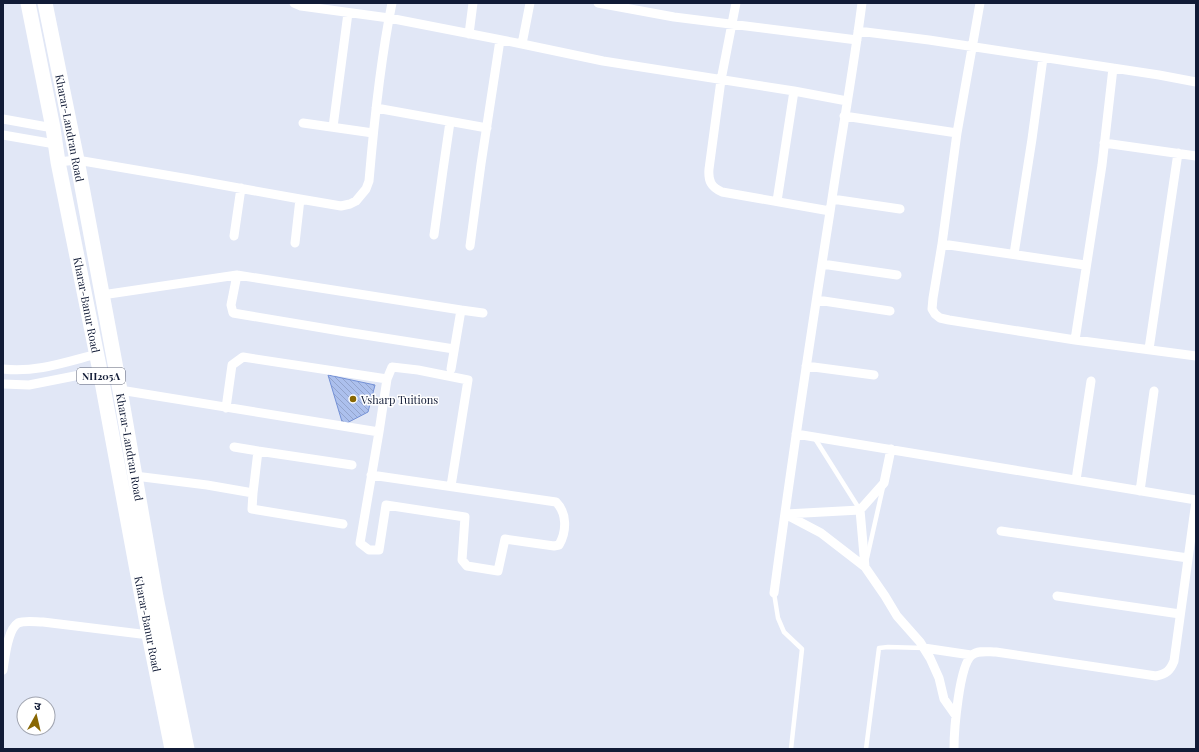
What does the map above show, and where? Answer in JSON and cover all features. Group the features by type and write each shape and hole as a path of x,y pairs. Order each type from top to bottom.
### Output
{"highway":[{"name":"Kharar-Banur Road","path":"28,3 53,128 58,162 97,354 172,749"},
{"name":"Kharar-Landran Road","path":"44,3 77,160 120,390 156,597 188,749"}],"street":[{"path":"294,3 301,6 389,18 603,61 847,101"},
{"path":"58,162 77,160 341,206 350,204 362,195 369,182 376,108 392,3"},
{"path":"469,34 473,3"},
{"path":"522,44 530,3"},
{"path":"598,3 674,17 732,25 972,47 1196,82"},
{"path":"736,3 721,80 708,177 711,184 715,189 722,192 830,212"},
{"path":"774,593 806,366 862,3"},
{"path":"980,3 957,133 933,298 932,309 935,314 940,318 949,320 1075,340 1196,356"},
{"path":"333,127 348,12"},
{"path":"470,246 500,40"},
{"path":"1014,254 1043,58"},
{"path":"1075,340 1085,265 1102,165 1113,68"},
{"path":"776,201 794,92"},
{"path":"376,108 487,128"},
{"path":"844,116 957,133"},
{"path":"3,119 53,128"},
{"path":"434,235 450,122"},
{"path":"303,123 373,133"},
{"path":"3,135 55,144"},
{"path":"1104,144 1196,156"},
{"path":"1148,349 1178,153"},
{"path":"234,236 241,188"},
{"path":"295,243 300,199"},
{"path":"832,199 900,209"},
{"path":"942,244 1085,265"},
{"path":"822,264 897,275"},
{"path":"102,295 237,275 484,313"},
{"path":"237,275 231,305 233,313 454,349"},
{"path":"816,300 890,311"},
{"path":"451,368 460,310"},
{"path":"3,369 30,370 48,367 97,354"},
{"path":"226,408 232,365 243,357 387,379"},
{"path":"806,366 874,375"},
{"path":"371,475 556,502 563,511 565,518 562,540 559,545 554,546 505,540 498,571 468,566 462,560 465,517 386,505 379,550 369,550 360,543 371,475 379,432 387,379 392,367 418,370 468,380 451,486"},
{"path":"3,384 29,385 100,370"},
{"path":"1076,480 1091,381"},
{"path":"120,390 379,432"},
{"path":"1140,491 1154,391"},
{"path":"796,434 1196,501 1174,661 1167,673 1156,676 996,652 975,653 968,658 963,674 957,703 954,749"},
{"path":"234,447 352,465"},
{"path":"785,514 860,510 884,483 890,449"},
{"path":"258,451 252,509 343,524"},
{"path":"135,476 207,485 253,493"},
{"path":"860,510 865,567"},
{"path":"785,514 821,533 865,567 897,616 924,648 939,678 944,699 956,716"},
{"path":"1001,530 1188,558"},
{"path":"1057,596 1180,614"},
{"path":"3,670 11,632 18,624 43,622 149,634"},
{"path":"924,648 971,655"}],"lane":[{"path":"814,437 860,510"},
{"path":"865,567 884,483"},
{"path":"774,593 778,618 784,632 802,649 791,749"},
{"path":"866,749 879,648 924,648"}],"building":[{"name":"Vsharp Tuitions","path":"328,375 375,385 368,412 343,425"}],"place":[{"name":"Vsharp Tuitions","path":"353,399"}]}
